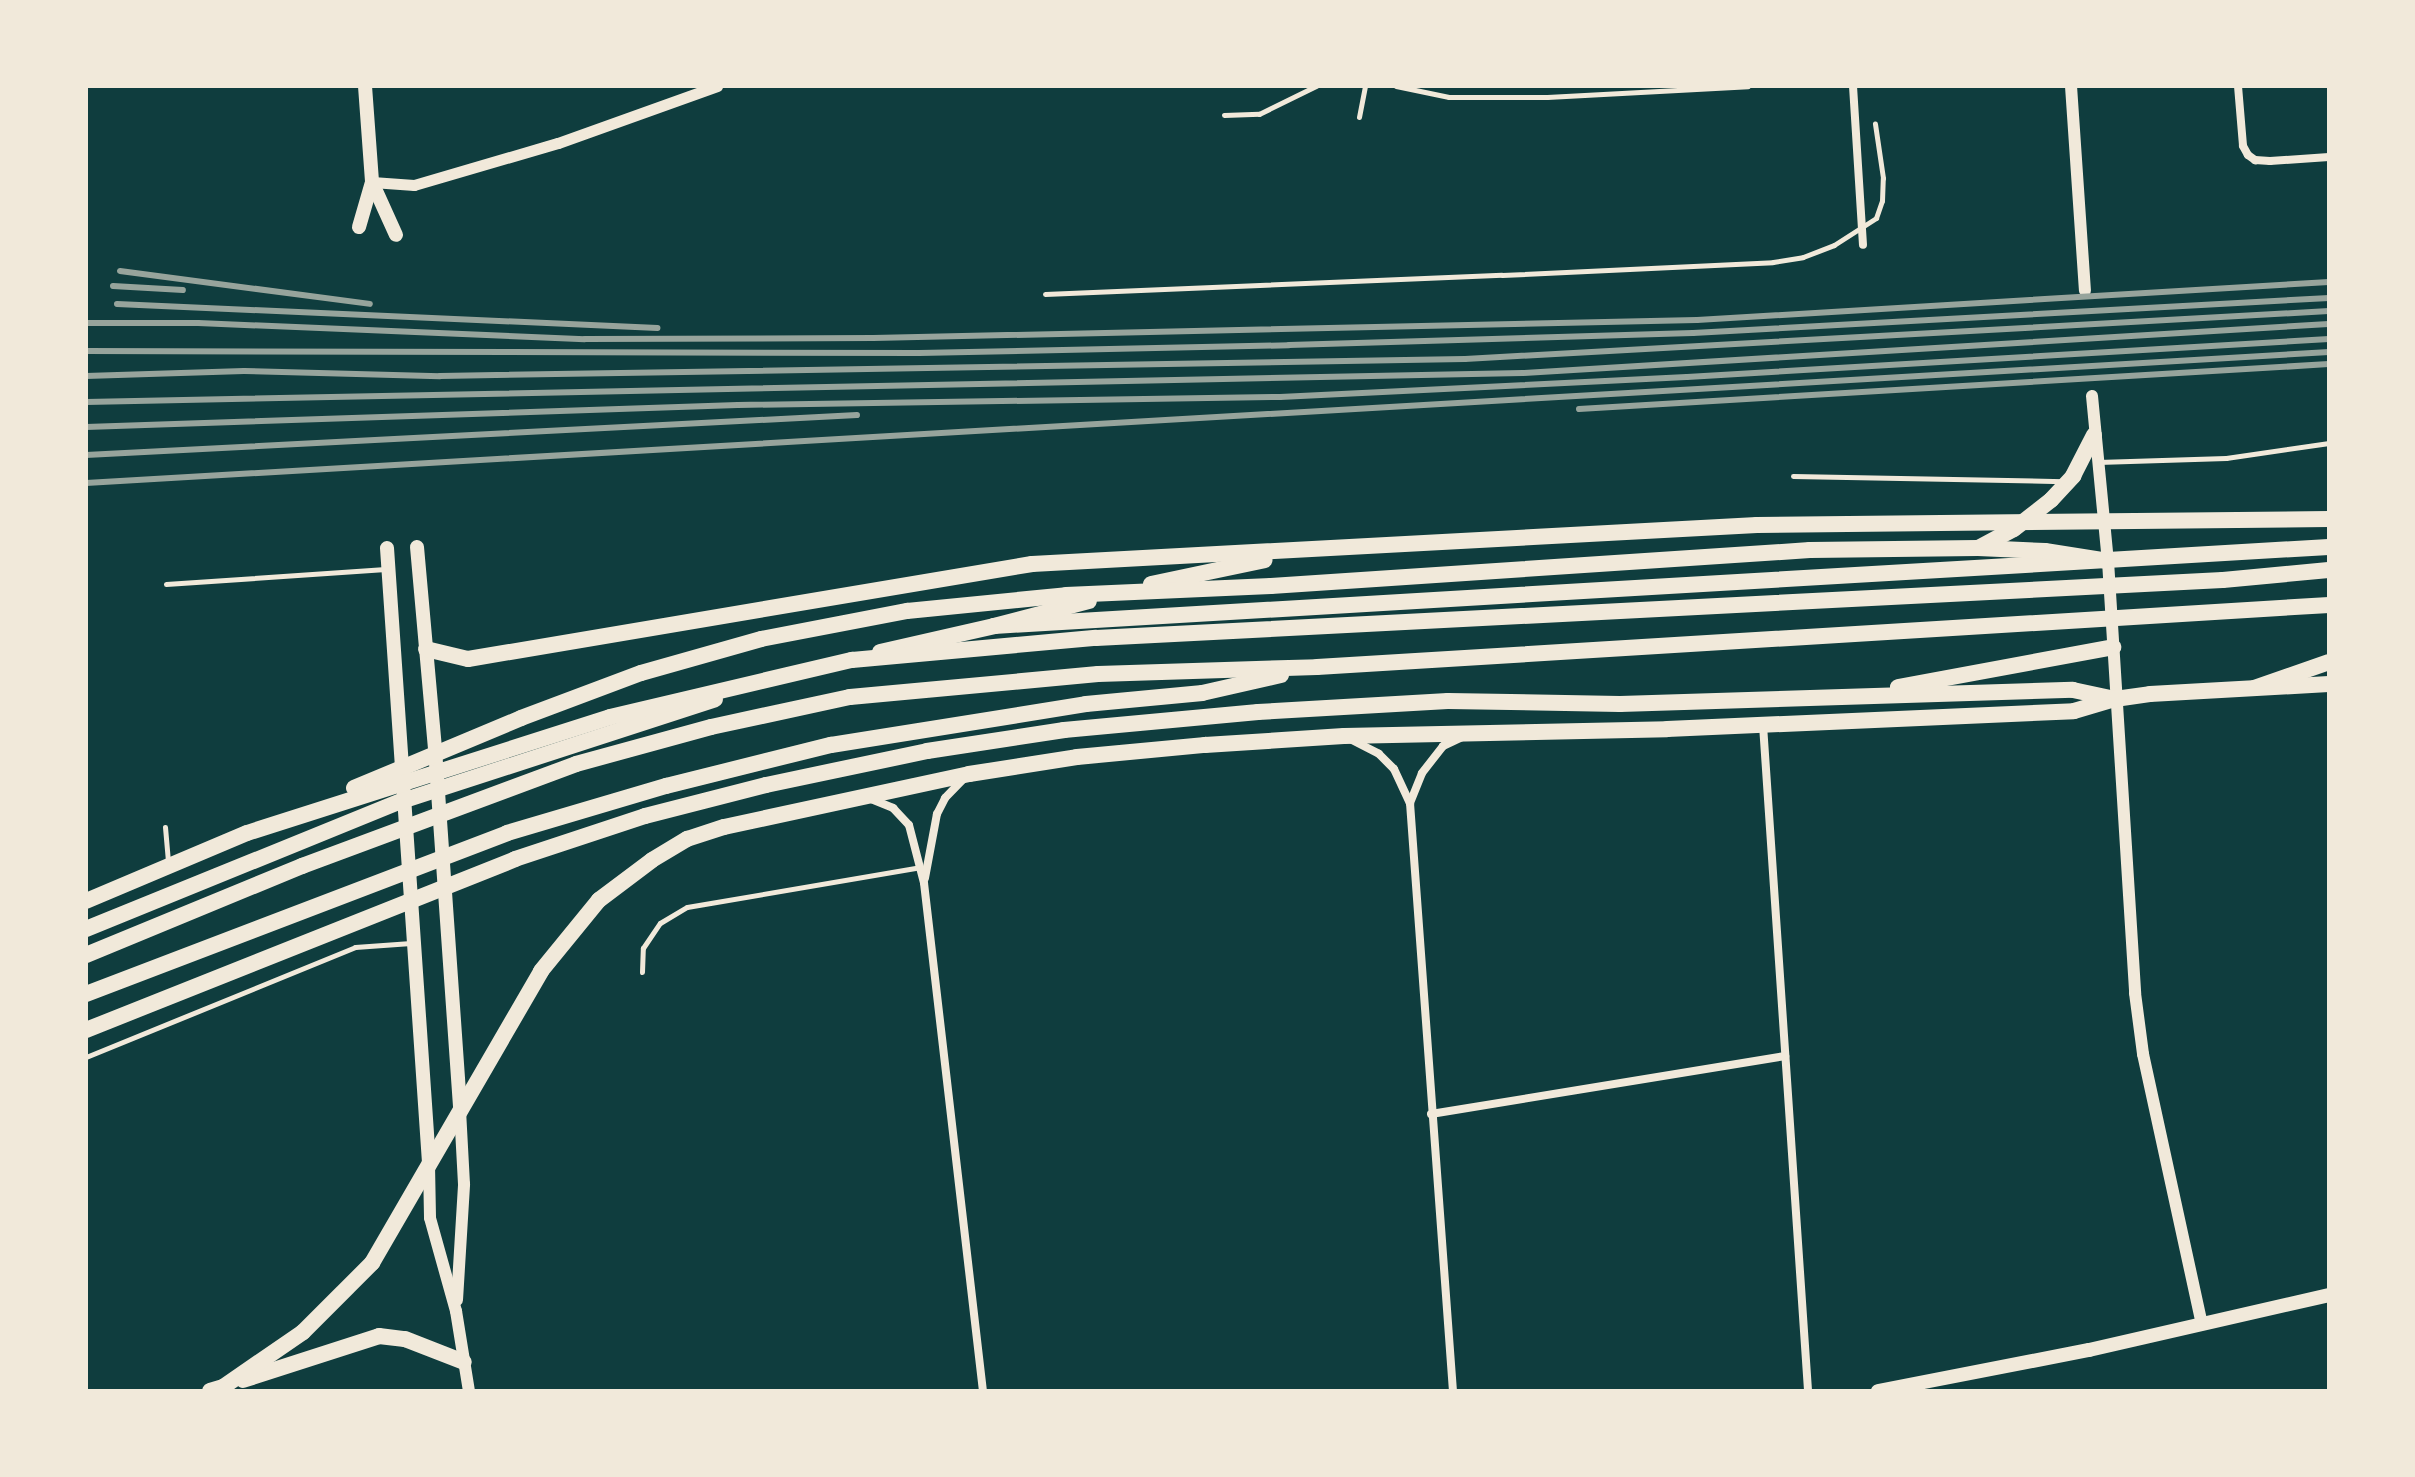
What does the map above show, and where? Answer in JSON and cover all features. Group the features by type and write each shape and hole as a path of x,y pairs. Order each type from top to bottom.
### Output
{"highway":[{"path":"1978,548 2034,514 2069,481 2094,435"},
{"path":"426,649 468,659 1032,564 1757,525 2329,519"},
{"path":"994,626 2329,547"},
{"path":"86,929 402,801 663,715 848,659 994,626 1185,575 1329,548"},
{"path":"86,901 521,718 641,673 761,639 907,611 1066,595 1271,586 1810,550 1978,548 2045,551 2108,561"},
{"path":"247,833 610,717 852,660 1111,637 2223,580 2329,570"},
{"path":"86,955 302,866 576,764 711,727 850,697 1098,674 1317,667 2329,605"},
{"path":"1841,695 1942,681 2113,647"},
{"path":"2254,688 2329,662"},
{"path":"86,994 507,833 666,786 831,745 1086,704 1202,693 1317,667"},
{"path":"216,1389 303,1332 341,1298 386,1244 460,1107 541,971 599,900 652,860 687,839 724,827 859,796 1077,757 1344,736 1763,725 2074,711 2115,699 2329,684"},
{"path":"86,1030 515,859 645,816 766,785 927,751 1064,730 1258,712 1448,701 1620,704 2073,690 2115,699"},
{"path":"216,1389 379,1336 405,1339 464,1362"}],"main road":[{"path":"365,86 372,182 396,235"},
{"path":"2071,86 2085,291"},
{"path":"359,227 372,182"},
{"path":"2092,396 2108,561 2130,934 2143,1054 2202,1324"},
{"path":"417,547 438,789 464,1184 456,1311"},
{"path":"387,548 402,801 415,943 430,1218 456,1311 469,1391"},
{"path":"1878,1391 2329,1295"}],"street":[{"path":"372,182 414,185 558,143 717,86"},
{"path":"1853,86 1863,245"},
{"path":"2238,86 2243,146 2248,155 2270,161 2329,157"},
{"path":"1763,725 1808,1391"},
{"path":"1410,803 1422,773 1443,746 1472,732"},
{"path":"1344,736 1379,754 1394,769 1410,803 1453,1391"},
{"path":"924,883 937,814 945,798 969,774"},
{"path":"859,796 881,802 902,815 914,836 921,867 983,1391"},
{"path":"1431,1114 1785,1056"}],"lane":[{"path":"1224,115 1259,114 1316,86"},
{"path":"1359,117 1365,86"},
{"path":"1396,86 1449,97 1547,97 1748,86"},
{"path":"1045,294 1773,262 1803,257 1834,245 1876,218 1882,201 1880,146 1875,124"},
{"path":"2097,462 2226,458 2329,443"},
{"path":"1793,476 2069,481"},
{"path":"166,584 389,569"},
{"path":"165,827 171,893"},
{"path":"642,972 643,948 660,923 687,907 921,867"},
{"path":"86,1057 355,947 415,943"}],"railway":[{"path":"120,271 370,304"},
{"path":"86,323 198,323 585,339 873,338 1697,320 2329,282"},
{"path":"113,286 183,290"},
{"path":"86,351 919,353 1289,345 1693,333 2329,298"},
{"path":"117,304 657,328"},
{"path":"86,376 244,371 440,376 1465,359 2329,311"},
{"path":"86,402 1523,373 2329,324"},
{"path":"86,427 738,405 1280,397 1687,377 2329,339"},
{"path":"86,483 2329,352"},
{"path":"1579,409 2329,364"},
{"path":"86,455 857,415"}]}
